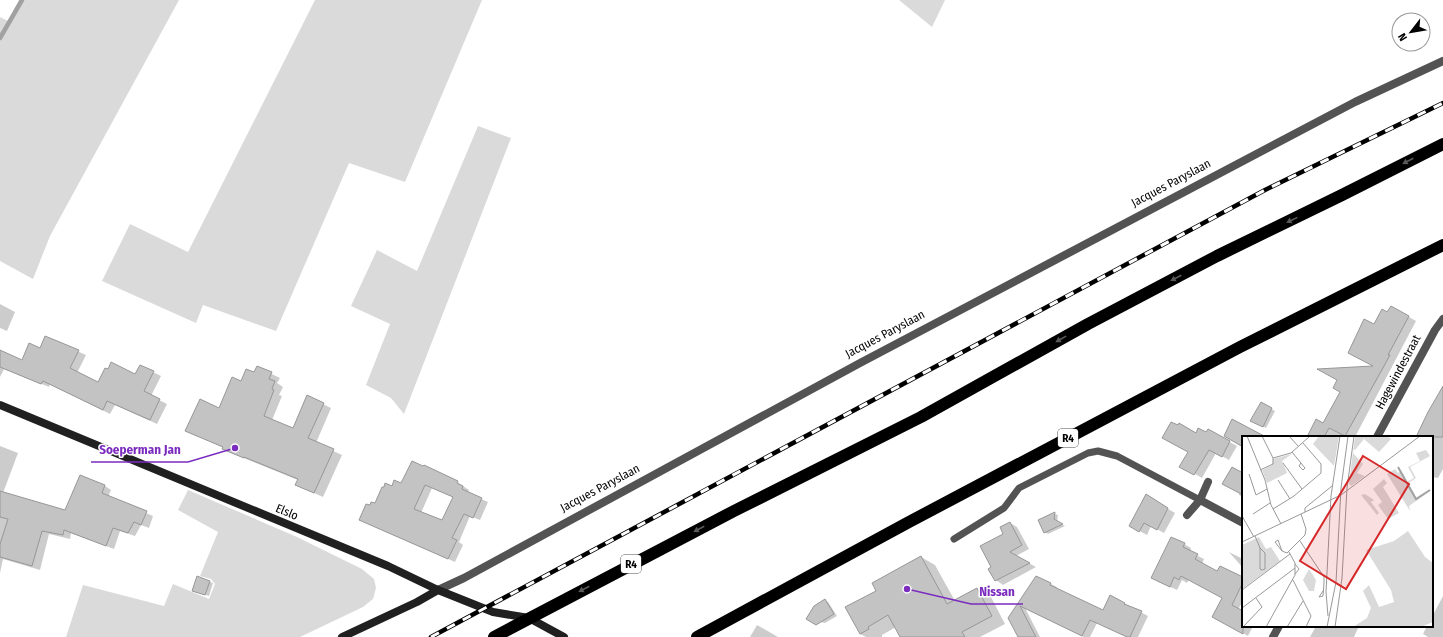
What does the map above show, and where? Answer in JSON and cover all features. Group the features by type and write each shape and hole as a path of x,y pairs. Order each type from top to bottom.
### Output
{"highway":[{"name":"R4","path":"494,637 734,511 921,417 1088,324 1217,256 1443,144"},
{"name":"R4","path":"697,637 1240,347 1443,245"}],"street":[{"name":"Jacques Paryslaan","path":"342,637 464,578 860,363 1355,102 1443,61"},
{"name":"Hagewindestraat","path":"1378,436 1435,330 1443,319"},
{"name":"Elslo","path":"0,405 388,566 438,590 493,612 529,618 564,637"},
{"path":"1187,515 1200,500 1208,482"},
{"path":"1200,500 1242,522"},
{"path":"1274,637 1278,627"}],"lane":[{"path":"954,538 1004,508 1019,488 1088,453 1098,451 1117,456 1200,500"}],"shaded area":[{"path":"19,0 179,0 50,236 33,279 0,261 0,17 8,21"},
{"path":"315,0 482,0 405,182 349,163 276,331 203,305 196,323 102,281 130,224 188,252"},
{"path":"899,0 945,0 932,27"},
{"path":"478,126 511,138 404,414 391,398 366,385 390,324 351,306 377,250 417,271"},
{"path":"188,490 297,537 362,569 374,579 376,588 373,599 363,607 300,637 66,637 83,585 164,606 173,584 209,599 215,584 211,579 200,576 218,532 178,510"}],"building":[{"path":"1391,306 1409,316 1388,355 1390,355 1345,436 1329,428 1325,436 1308,436 1316,419 1323,423 1340,392 1333,388 1337,380 1317,369 1373,366 1348,353 1364,319 1374,324 1382,309 1387,312"},
{"path":"45,336 79,350 70,368 98,382 105,368 108,369 111,362 135,374 140,365 154,371 144,391 160,399 150,420 107,401 103,410 43,381 41,384 0,367 0,350 22,360 29,343 40,348"},
{"path":"257,366 272,372 269,379 275,381 272,389 274,390 264,416 293,428 307,395 324,403 308,438 334,449 314,493 295,485 298,479 222,449 223,447 185,431 200,399 219,408 232,377 241,381 246,369 254,372"},
{"path":"1443,386 1443,437 1416,436"},
{"path":"1261,402 1272,408 1263,427 1250,421"},
{"path":"1232,419 1264,436 1242,436 1242,446 1224,436"},
{"path":"1171,422 1178,425 1179,423 1196,433 1198,428 1206,432 1208,429 1230,441 1222,457 1209,450 1194,475 1179,467 1188,452 1162,438"},
{"path":"412,461 458,481 457,483 463,486 462,489 482,498 473,518 464,514 452,538 457,540 448,559 359,520 366,504 370,505 371,502 375,503 385,483 392,486 394,480 401,483","holes":["425,485 453,497 442,520 414,509"]},
{"path":"1232,467 1242,472 1242,494 1222,484"},
{"path":"80,475 105,485 102,493 147,511 141,525 134,522 128,533 113,528 106,546 64,530 63,535 42,531 32,566 0,557 0,544 8,519 0,517 0,491 65,510"},
{"path":"1146,494 1168,508 1157,530 1144,523 1139,532 1129,526"},
{"path":"1055,512 1054,519 1063,524 1044,533 1038,520"},
{"path":"1010,522 1022,545 1010,552 1030,563 995,581 988,569 991,567 980,546 1003,534 1000,527"},
{"path":"1171,537 1185,543 1183,547 1198,554 1195,559 1217,571 1220,566 1242,577 1242,584 1232,605 1242,610 1243,634 1212,617 1222,598 1181,576 1179,580 1174,577 1170,587 1151,578"},
{"path":"921,556 947,604 977,588 992,616 962,632 965,637 900,637 888,615 868,627 869,629 860,634 845,607 876,591 872,583"},
{"path":"197,576 210,581 205,595 192,591"},
{"path":"1036,576 1051,583 1050,585 1103,610 1110,595 1125,603 1124,604 1142,611 1130,637 1090,620 1082,636 1020,606 1036,637 1018,637 1008,618"},
{"path":"825,599 834,614 816,625 806,619 814,606"}],"waterway":[{"path":"0,38 22,0"}],"railway":[{"path":"431,637 1265,190 1443,103"}],"place":[{"name":"Soeperman Jan","path":"235,448"},
{"name":"Nissan","path":"907,589"}]}
